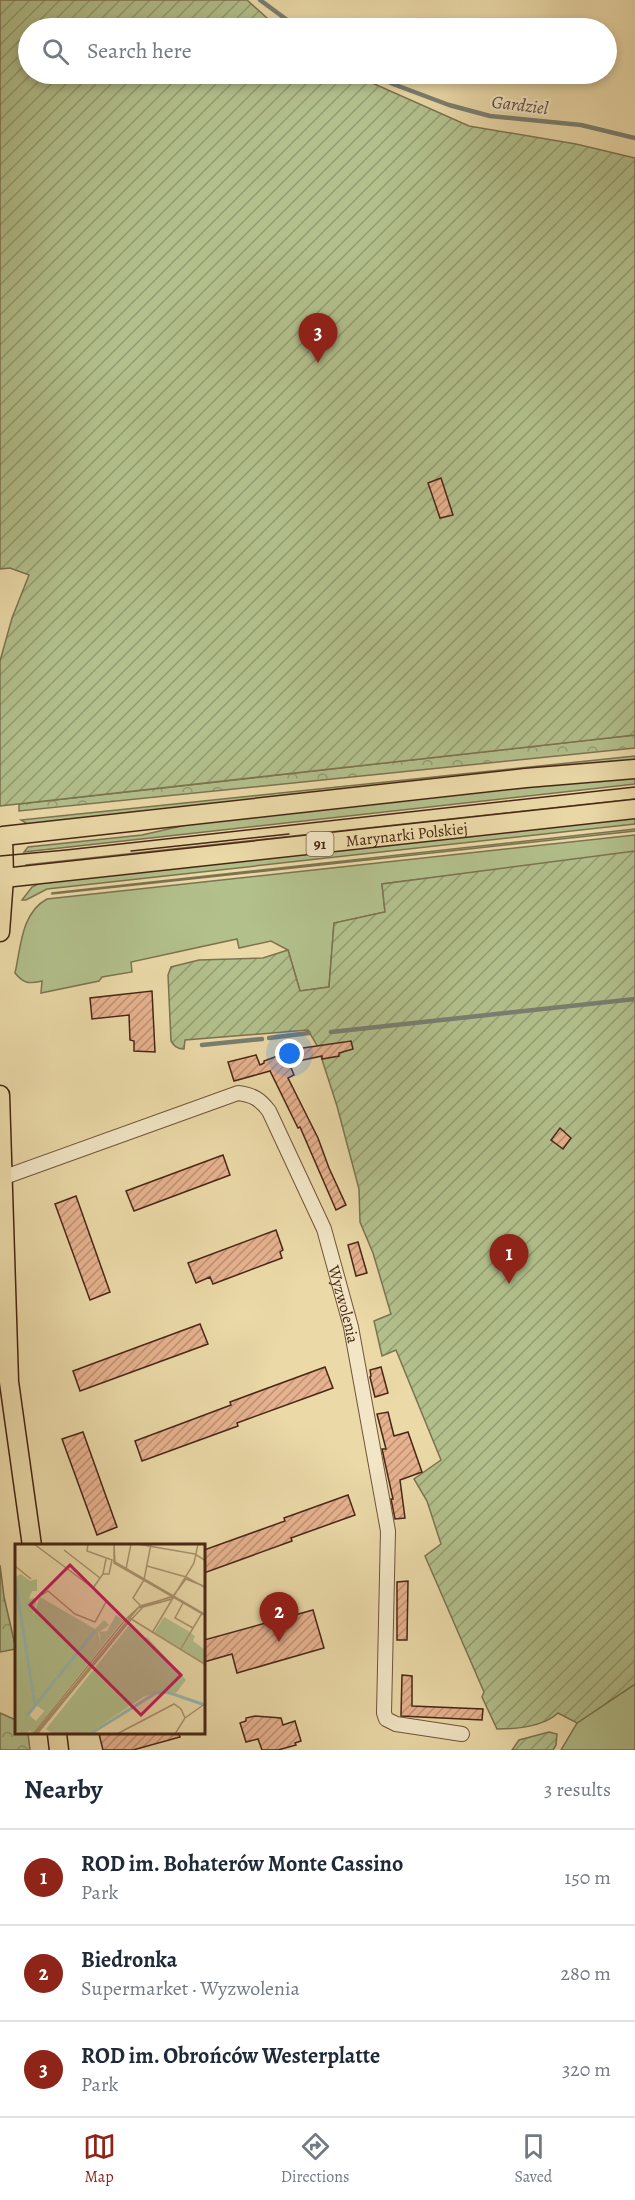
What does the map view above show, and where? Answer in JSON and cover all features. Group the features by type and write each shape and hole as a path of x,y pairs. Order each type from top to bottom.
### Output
{"main road":[{"path":"0,933 2,836 526,778 635,769"},
{"name":"Marynarki Polskiej","path":"2,879 635,809"},
{"path":"0,1095 4,1383 32,1544"},
{"path":"57,1735 59,1750"}],"street":[{"name":"Wyzwolenia","path":"2,1178 238,1093 256,1096 262,1102 269,1111 324,1229 351,1327 388,1531 384,1713 386,1719 396,1724 462,1734"}],"green space":[{"path":"0,0 247,0 267,18 18,18 18,84 374,84 469,126 576,144 635,158 635,735 0,806 0,661 12,618 29,575 10,568 0,569"},
{"path":"635,735 635,748 19,811 19,804"},
{"path":"635,756 635,762 29,825 21,820"},
{"path":"635,777 635,784 24,852 28,847 142,835 195,823 492,790"},
{"path":"635,799 635,803 27,868 26,865"},
{"path":"635,817 635,824 47,889 22,900 32,887 40,883"},
{"path":"635,829 635,831 52,894 52,893"},
{"path":"635,835 635,853 382,884 385,912 334,923 329,987 300,991 288,950 271,941 239,948 237,939 131,962 132,972 102,977 99,981 41,993 42,981 27,982 15,973 27,922 38,905 47,899"},
{"path":"635,851 635,1684 577,1723 558,1713 537,1724 521,1728 497,1729 482,1697 484,1692 425,1556 441,1544 427,1501 414,1479 441,1460 396,1350 382,1356 374,1321 391,1314 373,1253 360,1222 359,1189 337,1106 318,1047 308,1030 185,1040 184,1049 178,1048 171,1041 168,975 171,967 199,960 263,958 288,950 300,991 329,987 334,923 385,912 382,884"},
{"path":"0,1565 15,1649 0,1652"},
{"path":"635,1684 635,1750 561,1750 577,1723"},
{"path":"0,1713 15,1720 15,1735 28,1735 30,1750 0,1750"},
{"path":"549,1732 557,1734 553,1750 512,1750 519,1740"}],"building":[{"path":"441,478 453,515 440,518 428,483"},
{"path":"152,991 155,1052 134,1051 134,1041 130,1040 129,1015 92,1019 90,998"},
{"path":"351,1041 353,1049 339,1053 339,1056 322,1059 322,1056 289,1063 294,1075 288,1078 318,1138 346,1205 336,1210 300,1127 298,1128 270,1071 234,1081 228,1062 256,1055 260,1065 264,1061 296,1049"},
{"path":"560,1128 571,1138 563,1149 551,1140"},
{"path":"223,1155 230,1175 134,1211 126,1191"},
{"path":"76,1196 110,1292 90,1300 55,1204"},
{"path":"276,1230 283,1250 280,1252 282,1258 213,1284 210,1277 196,1283 188,1263"},
{"path":"358,1242 367,1273 356,1276 348,1245"},
{"path":"200,1324 208,1344 80,1391 73,1371"},
{"path":"325,1367 333,1388 142,1461 135,1441 231,1405 230,1402"},
{"path":"381,1367 388,1393 375,1397 370,1370"},
{"path":"388,1412 394,1436 408,1432 422,1472 400,1480 405,1518 395,1519 382,1449 386,1449 377,1414"},
{"path":"83,1432 117,1527 97,1535 62,1439"},
{"path":"348,1495 355,1515 206,1572 206,1549 285,1521 284,1518"},
{"path":"408,1581 407,1640 397,1640 397,1582"},
{"path":"313,1610 324,1648 237,1673 232,1654 206,1661 206,1639"},
{"path":"402,1675 412,1676 412,1706 483,1709 482,1720 401,1716"},
{"path":"255,1716 281,1718 283,1725 295,1721 301,1741 295,1743 296,1745 278,1750 262,1750 258,1739 246,1742 240,1723 246,1721 246,1718"},
{"path":"99,1735 179,1735 180,1737 133,1750 103,1750"}],"waterway":[{"name":"Gardziel","path":"260,0 284,18"},
{"name":"Gardziel","path":"393,84 449,105 490,116 581,125 635,138"},
{"path":"331,1032 635,999"},
{"path":"269,1038 309,1033"},
{"path":"202,1045 262,1039"}],"tram line":[{"path":"0,856 635,787"},
{"path":"131,851 289,834"}],"place":[{"name":"ROD im. Obrońców Westerplatte","path":"318,363"},
{"name":"ROD im. Bohaterów Monte Cassino","path":"509,1284"},
{"name":"Biedronka","path":"279,1642"}]}
